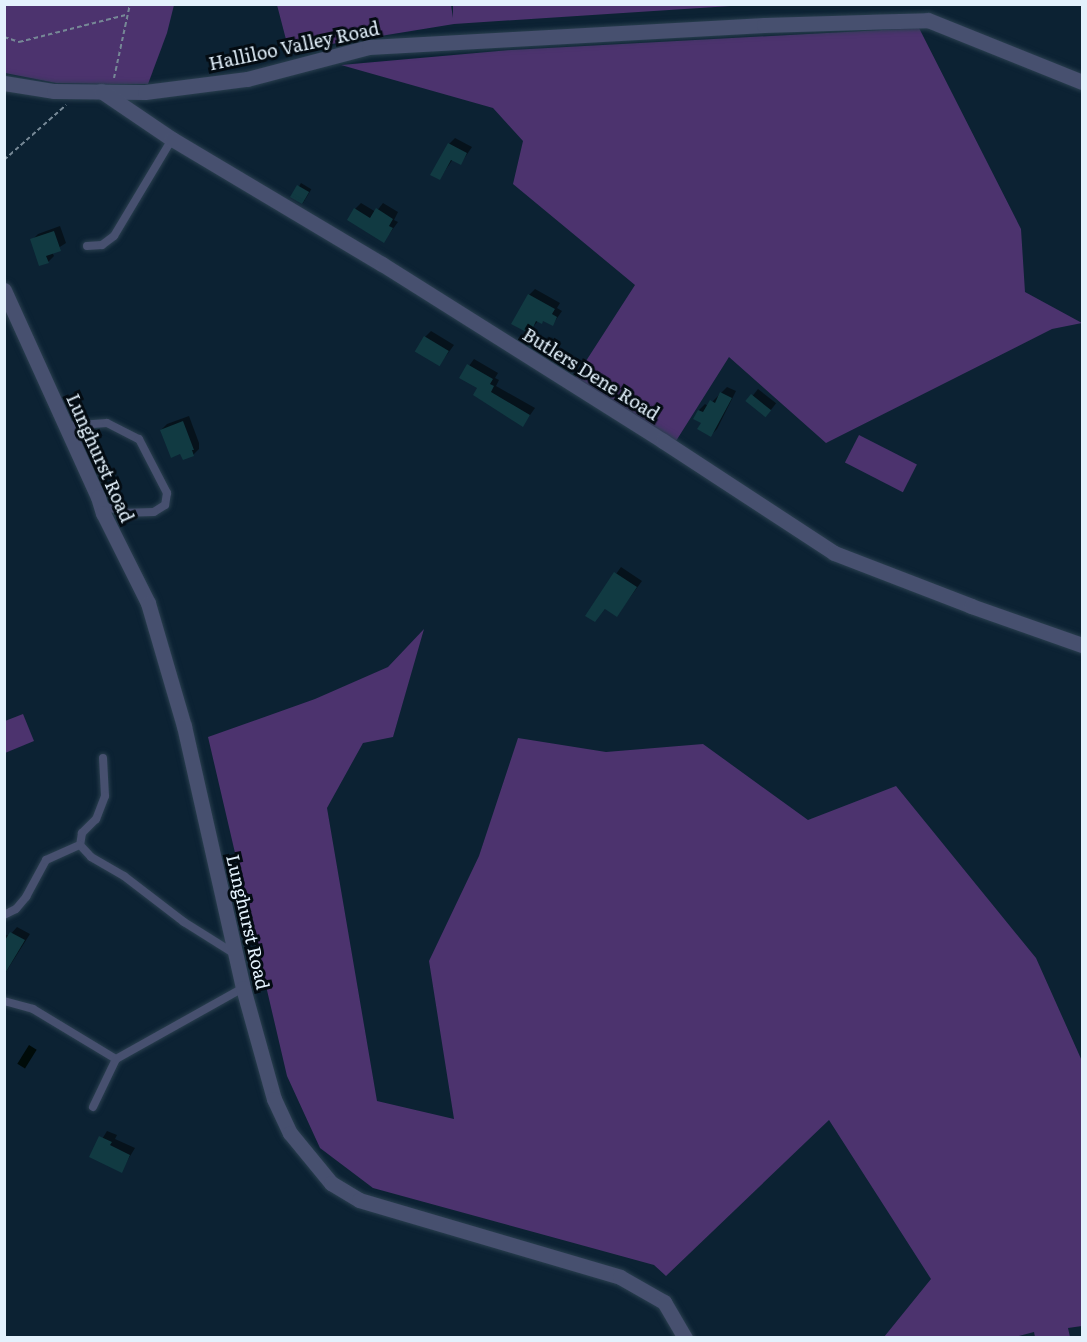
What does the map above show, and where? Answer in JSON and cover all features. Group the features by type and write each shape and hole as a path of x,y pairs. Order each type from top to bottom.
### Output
{"street":[{"name":"Halliloo Valley Road","path":"4,83 54,91 145,92 247,79 369,47 764,25 928,20 1083,82"},
{"name":"Butlers Dene Road","path":"106,91 172,139 382,264 663,441 834,553 971,606 1083,645"},
{"name":"Lunghurst Road","path":"4,290 114,537 148,603 184,726 243,988 274,1099 290,1133 331,1183 359,1200 620,1277 664,1302 685,1338"}],"lane":[{"path":"87,246 102,244 114,236 172,139"},
{"path":"64,427 107,423 138,438 167,493 165,505 154,512 129,513 107,507 98,497"},
{"path":"80,845 82,834 96,819 105,796 103,758"},
{"path":"80,845 91,856 124,876 184,922 236,955"},
{"path":"4,915 16,909 26,897 45,860 80,845"},
{"path":"93,1107 116,1059 243,988"},
{"path":"4,1001 33,1009 116,1059"}],"path":[{"path":"106,91 130,4"},
{"path":"4,37 19,42 126,15"},
{"path":"4,160 81,91"}],"shaded area":[{"path":"453,4 746,5 454,24 289,51 277,5 451,5 453,18"},
{"path":"4,5 174,5 167,33 148,84 112,84 56,83 5,73"},
{"path":"919,28 1021,229 1025,292 1082,323 1052,329 826,443 729,357 676,441 575,378 635,285 513,184 523,141 493,108 341,65 511,50"},
{"path":"859,435 917,465 903,492 845,463"},
{"path":"424,629 393,737 363,743 327,808 377,1101 454,1119 429,961 479,856 518,738 606,752 703,744 808,820 896,786 1036,958 1082,1061 1082,1326 1068,1328 1070,1337 1035,1337 1034,1332 1011,1338 884,1337 931,1279 829,1120 666,1276 654,1265 373,1188 320,1148 287,1076 208,737 315,699 388,667"},
{"path":"23,714 34,741 5,753 5,721"},
{"path":"29,1045 37,1050 25,1068 17,1064"}],"building":[{"path":"448,143 467,153 461,165 451,160 440,180 430,175"},
{"path":"297,185 309,192 302,204 290,197"},
{"path":"354,208 370,218 376,208 393,219 389,226 393,228 384,243 347,220"},
{"path":"54,231 61,251 46,256 49,263 39,266 30,239"},
{"path":"528,294 555,309 552,314 557,317 553,326 543,321 542,324 536,321 530,334 511,324"},
{"path":"424,336 449,351 440,366 415,351"},
{"path":"467,364 493,379 490,384 494,386 491,392 530,415 523,427 473,395 477,388 459,378"},
{"path":"720,392 732,398 711,437 697,429 701,423 693,419 698,410 703,412 710,400 715,403"},
{"path":"751,394 771,410 766,417 745,401"},
{"path":"183,421 194,456 183,460 180,454 171,458 160,430"},
{"path":"614,572 637,587 617,617 605,609 595,622 585,616"},
{"path":"10,932 25,940 4,975 4,942"},
{"path":"99,1136 112,1142 110,1145 130,1155 122,1173 89,1157"}]}
